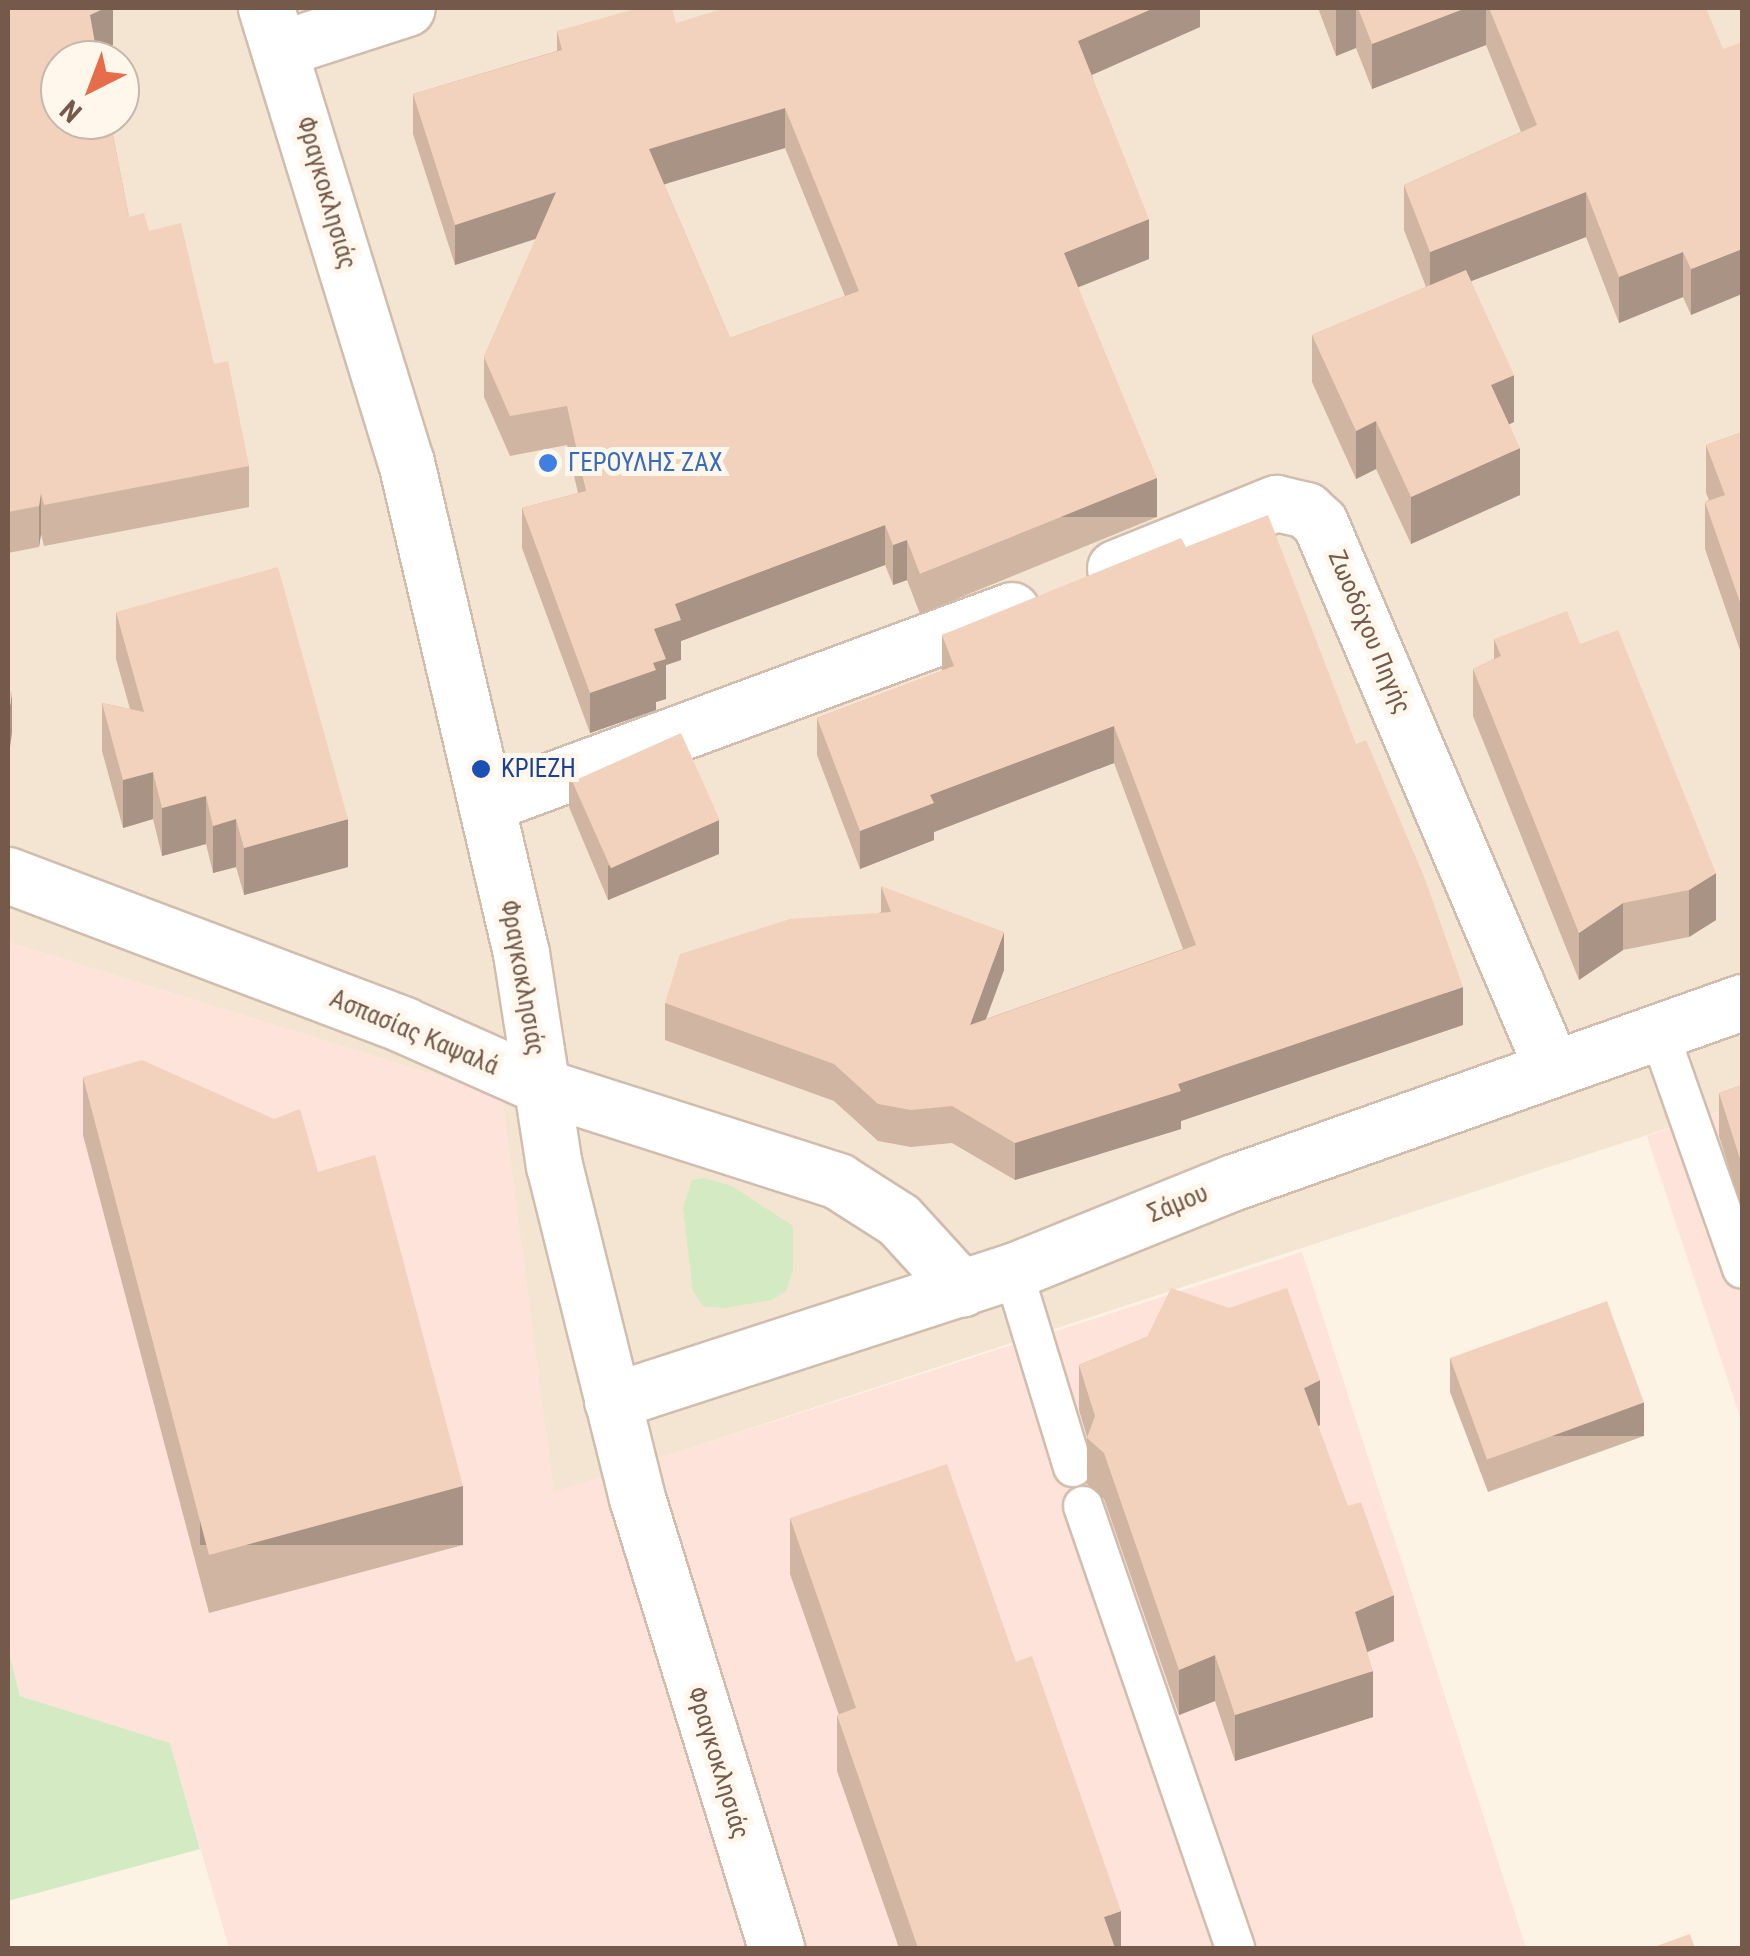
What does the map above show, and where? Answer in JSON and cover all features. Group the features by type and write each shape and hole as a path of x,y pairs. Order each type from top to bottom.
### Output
{"street":[{"path":"275,28 407,8"},
{"name":"Φραγκοκλησιάς","path":"275,28 406,462 489,803 540,1086 612,1401 776,1948"},
{"name":"Ζωοδόχου Πηγής","path":"489,803 1064,589 1276,503 1306,510 1320,523 1552,1068"},
{"name":"Ασπασίας Καψαλά","path":"8,875 404,1026 540,1086 838,1181 898,1220 962,1289"},
{"name":"Σάμου","path":"612,1401 1013,1271 1230,1182 1742,1002"}],"lane":[{"path":"1658,1030 1742,1269"},
{"path":"1013,1271 1072,1468"},
{"path":"1083,1506 1235,1948"}],"shaded area":[{"path":"8,8 1742,8 1742,1104 553,1493 502,1096 8,942"},
{"path":"8,942 502,1096 554,1492 1302,1252 1526,1948 229,1948 170,1743 20,1696 8,1648"},
{"path":"1742,1104 1742,1423 1647,1136"}],"green space":[{"path":"704,1178 732,1186 793,1226 793,1270 786,1291 772,1300 724,1308 703,1306 693,1291 683,1208 692,1180"},
{"path":"8,1648 20,1696 170,1743 200,1849 8,1901"}],"building":[{"path":"8,8 105,8 90,15 94,40 40,40 40,140 114,140 129,217 144,213 149,231 181,223 214,364 228,361 249,466 44,505 41,493 39,506 8,512"},
{"path":"638,8 672,8 676,23 725,8 1154,8 1078,41 1149,219 1064,253 1157,478 920,574 907,540 893,545 885,525 675,604 681,620 654,629 666,659 653,663 656,670 590,693 522,508 586,491 567,406 510,416 484,357 556,192 455,225 413,94 562,50 557,31","holes":["785,108 859,291 730,338 649,149"]},
{"path":"1358,8 1466,8 1372,44"},
{"path":"1489,8 1706,8 1723,49 1742,42 1742,249 1691,269 1683,252 1619,277 1586,192 1430,252 1404,185 1537,125"},
{"path":"1466,270 1514,375 1491,385 1520,448 1411,497 1376,421 1356,431 1312,335"},
{"path":"1742,432 1742,608 1705,502 1725,495 1706,445"},
{"path":"1268,515 1356,744 1366,740 1425,879 1463,987 1178,1084 1181,1091 1015,1143 952,1106 911,1110 878,1104 834,1064 665,1003 680,954 790,919 891,912 881,886 1004,932 970,1025 1196,945 1114,726 930,795 934,803 860,831 817,718 954,666 942,635 1181,538 1186,547"},
{"path":"278,567 348,819 244,848 236,819 213,826 206,796 162,808 153,772 123,780 102,703 144,712 116,612"},
{"path":"1567,611 1580,644 1618,630 1716,873 1689,890 1623,903 1579,933 1473,669 1501,656 1494,639"},
{"path":"681,733 720,820 611,868 572,781"},
{"path":"142,1060 274,1119 300,1109 318,1172 375,1155 463,1486 209,1555 83,1077"},
{"path":"1742,1085 1742,1165 1719,1093"},
{"path":"1171,1288 1229,1308 1287,1288 1320,1380 1304,1388 1348,1506 1361,1502 1394,1595 1355,1612 1373,1671 1235,1715 1215,1655 1179,1670 1104,1453 1087,1438 1095,1416 1079,1365 1147,1337"},
{"path":"1607,1301 1644,1402 1487,1460 1450,1358"},
{"path":"947,1464 1016,1662 1032,1656 1121,1911 1104,1917 1115,1948 918,1948 837,1715 856,1708 790,1518"},
{"path":"1690,1934 1695,1948 1651,1948"}],"place":[{"name":"ΓΕΡΟΥΛΗΣ ΖΑΧ","path":"548,463"},
{"name":"ΚΡΙΕΖΗ","path":"481,769"}]}
